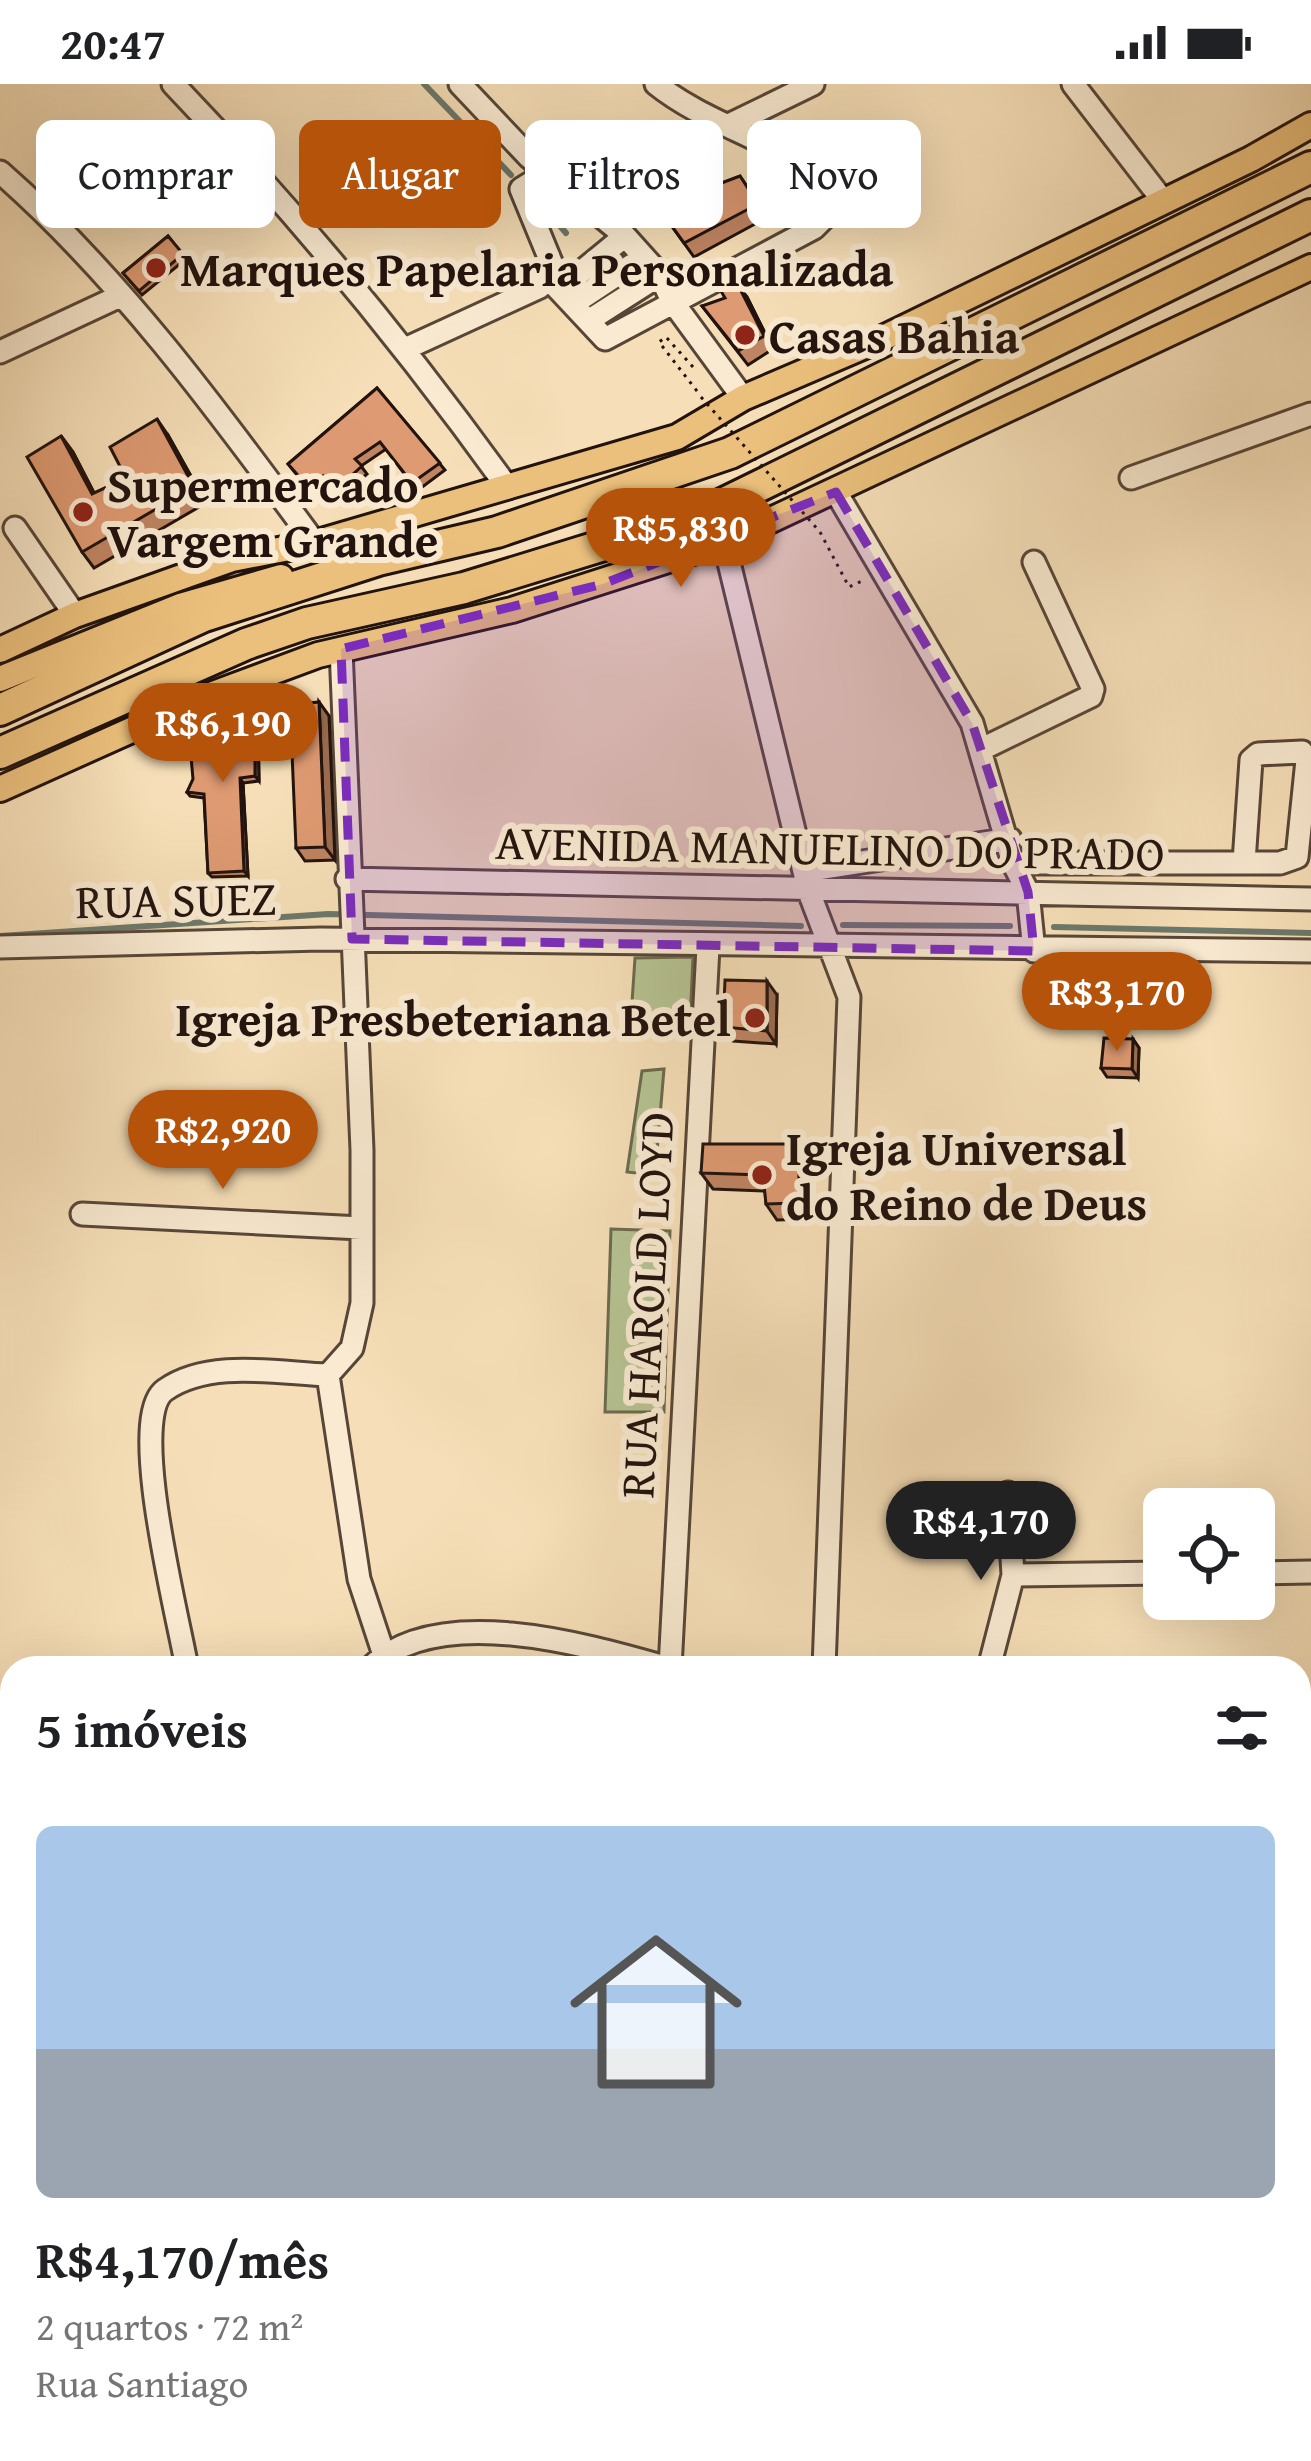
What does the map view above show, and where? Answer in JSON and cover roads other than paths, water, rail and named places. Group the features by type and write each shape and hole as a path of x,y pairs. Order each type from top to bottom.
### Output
{"highway":[{"path":"0,710 204,616 378,560 497,532 730,453 1311,167"},
{"path":"0,753 307,623 485,582 698,516 1311,215"},
{"path":"1210,265 1311,225"}],"main road":[{"path":"0,650 75,615 232,559 315,543 677,437 742,398 881,339 1311,125"},
{"path":"0,789 205,697 341,649 535,603 724,542 1311,267"},
{"path":"0,679 215,595 312,569 378,560"}],"street":[{"path":"173,84 265,180 407,348 508,488"},
{"path":"460,84 525,153"},
{"path":"540,228 567,298 605,339 814,228 830,211 827,183 809,167 686,108 656,84"},
{"path":"729,125 813,84"},
{"path":"1073,84 1164,202"},
{"path":"0,172 51,215 120,296 315,543"},
{"path":"616,228 660,275 672,302 742,398"},
{"path":"567,298 625,236"},
{"path":"567,298 644,256"},
{"path":"407,348 528,295 567,298 660,275"},
{"path":"0,352 120,296"},
{"path":"1130,478 1311,414"},
{"path":"836,492 912,614 982,749 1013,863 1028,892 1034,951"},
{"path":"15,528 75,615"},
{"path":"724,542 807,881 849,997 824,1656"},
{"path":"982,749 1085,703 1094,689 1034,562"},
{"path":"185,1656 147,1445 154,1402 165,1389 209,1372 328,1375 352,1348 357,1328 361,1228 341,649"},
{"path":"1013,863 1244,862 1297,857 1307,760 1302,752 1258,754 1251,760 1244,862"},
{"path":"807,881 1010,839"},
{"name":"AVENIDA MANUELINO DO PRADO","path":"347,879 807,881 1311,899"},
{"name":"AVENIDA MANUELINO DO PRADO","path":"352,939 1311,951"},
{"name":"RUA SUEZ","path":"0,947 352,939"},
{"name":"RUA HAROLD LOYD","path":"670,1656 708,947"},
{"path":"82,1214 361,1228"},
{"path":"328,1375 376,1656"},
{"path":"992,1656 1012,1574 1008,1493"},
{"path":"1275,1573 1311,1572"},
{"path":"1012,1574 1143,1573"},
{"path":"390,1656 443,1631 626,1656"}],"waterway":[{"path":"424,84 511,175"},
{"path":"562,228 566,233"},
{"path":"0,936 328,914 801,926"},
{"path":"843,925 1010,926"},
{"path":"1054,927 1311,933"}],"place":[{"name":"Marques Papelaria Personalizada","path":"156,268"},
{"name":"Casas Bahia","path":"745,335"},
{"name":"Supermercado Vargem Grande","path":"83,512"},
{"name":"Igreja Presbeteriana Betel","path":"755,1018"},
{"name":"Igreja Universal do Reino de Deus","path":"762,1175"}]}
